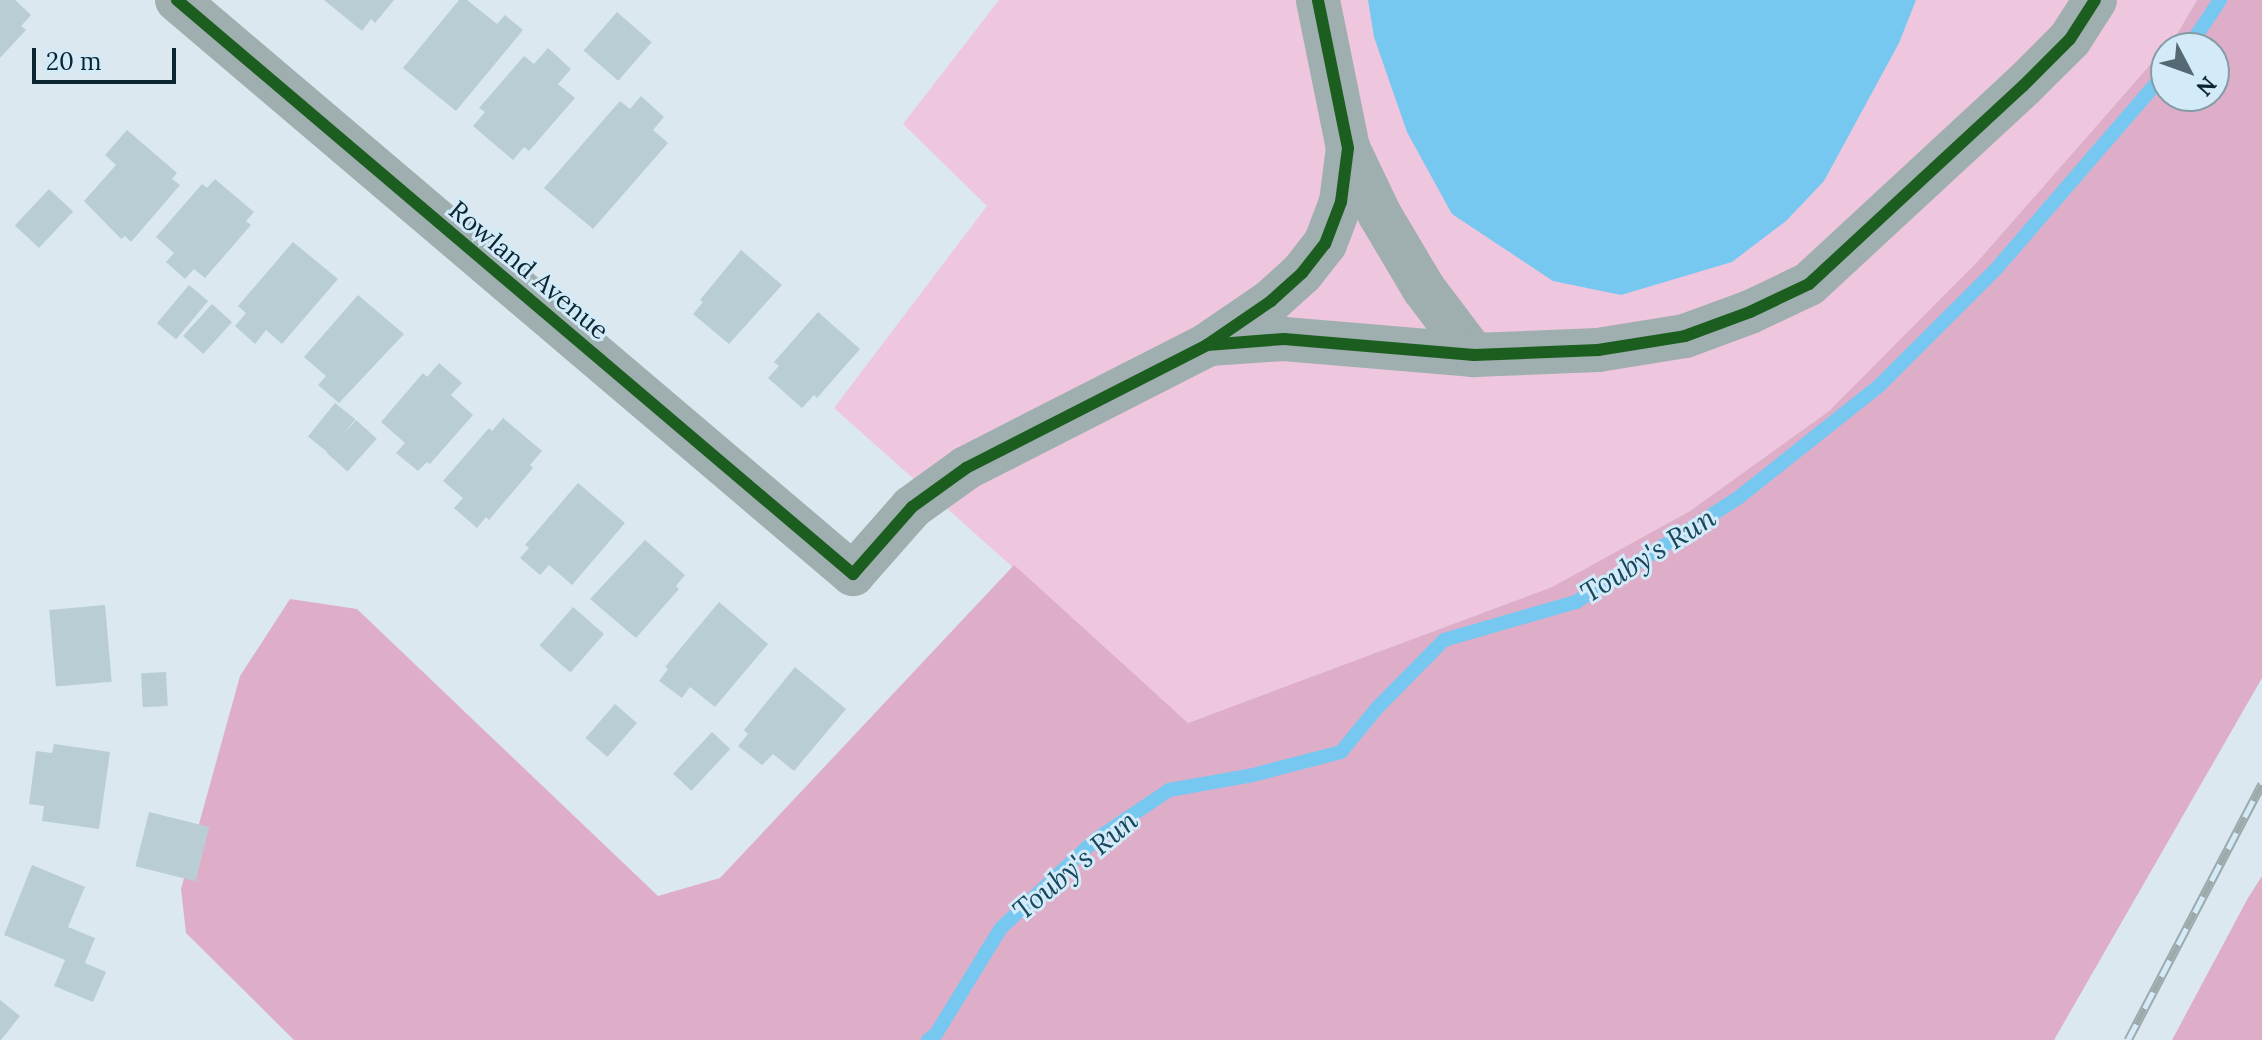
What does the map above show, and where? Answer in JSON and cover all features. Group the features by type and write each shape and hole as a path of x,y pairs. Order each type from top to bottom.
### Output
{"street":[{"name":"Rowland Avenue","path":"177,0 853,574 912,507 966,468 1207,345"},
{"path":"1318,0 1348,148 1380,215 1424,289 1474,355"},
{"path":"1207,345 1308,340 1474,355 1640,346 1698,331 1809,284 2023,86 2070,39 2095,0"},
{"path":"1207,345 1271,301 1302,273 1325,244 1341,202 1348,148"}],"shaded area":[{"path":"999,0 2197,0 2178,32 2150,32 2150,65 1978,261 1829,411 1690,511 1552,587 1188,723 834,408 987,206 903,124"},
{"path":"2197,0 2262,0 2262,678 2054,1040 294,1040 186,933 181,889 240,676 290,599 357,609 658,896 720,878 1014,565 1188,723 1552,587 1690,511 1829,411 1978,261 2150,65 2150,112 2230,112 2230,32 2178,32"},
{"path":"2262,876 2262,1040 2172,1040 2248,898"}],"water":[{"path":"1368,0 1916,0 1899,43 1824,181 1786,221 1732,262 1621,295 1553,281 1452,214 1407,132 1374,37"}],"building":[{"path":"0,0 15,0 31,15 21,26 26,30 0,58"},
{"path":"324,0 394,0 375,23 371,19 362,31"},
{"path":"459,0 467,0 497,24 505,15 523,30 456,111 403,68"},
{"path":"617,12 652,42 618,81 584,50"},
{"path":"548,48 571,69 558,84 575,98 529,151 524,147 513,160 473,126 485,112 479,108 524,56 534,64"},
{"path":"641,96 664,117 653,130 668,143 593,229 544,188 620,101 630,109"},
{"path":"127,130 177,173 172,179 180,185 131,242 125,236 121,239 84,201 116,165 105,155"},
{"path":"215,179 254,212 246,221 251,225 205,278 194,269 185,279 166,262 174,253 156,237 202,184 207,188"},
{"path":"49,189 73,212 39,248 15,226"},
{"path":"293,242 338,279 282,344 266,330 255,344 235,326 246,313 238,306"},
{"path":"741,250 782,285 729,344 693,314 703,302 700,300"},
{"path":"189,285 208,301 176,339 157,323"},
{"path":"358,295 404,334 339,403 318,385 326,376 304,357"},
{"path":"212,304 232,322 203,354 183,336"},
{"path":"818,312 860,349 817,398 814,395 802,408 768,378 779,366 774,362"},
{"path":"439,363 462,383 451,395 473,415 430,464 427,462 418,471 396,453 405,443 381,422 423,373 427,377"},
{"path":"335,403 355,419 328,453 308,436"},
{"path":"503,418 542,451 530,465 533,468 489,520 486,517 477,528 454,508 463,498 443,481 489,428 492,431"},
{"path":"356,420 377,439 347,471 327,453"},
{"path":"578,483 625,523 572,585 549,565 540,575 520,558 529,548 525,545"},
{"path":"645,540 685,575 676,586 679,589 636,638 590,599"},
{"path":"719,602 768,644 715,707 690,687 682,698 659,681 668,669 665,667"},
{"path":"105,605 112,682 56,687 49,610"},
{"path":"573,607 604,634 570,672 540,645"},
{"path":"795,667 846,709 794,771 773,754 762,765 738,746 748,734 744,730"},
{"path":"166,672 168,706 143,707 141,673"},
{"path":"615,704 637,723 607,757 585,738"},
{"path":"712,732 730,749 691,791 673,774"},
{"path":"54,744 110,752 99,829 42,821 44,806 29,804 36,751 52,753"},
{"path":"149,812 209,827 196,881 135,866"},
{"path":"32,865 85,887 68,927 95,938 85,963 106,972 93,1002 54,986 65,960 4,935"},
{"path":"0,1000 20,1016 1,1040 0,1040"}],"waterway":[{"name":"Touby's Run","path":"2199,32 2220,0"},
{"name":"Touby's Run","path":"928,1040 936,1034 1001,928 1095,840 1169,790 1253,775 1341,752 1377,708 1444,640 1576,602 1738,498 1879,386 1996,269 2150,91"}],"railway":[{"path":"2128,1040 2262,784"}],"cycle path":[{"path":"177,0 853,574 912,507 966,468 1207,345 1271,301 1302,273 1325,244 1341,202 1348,148 1318,0"},
{"path":"1207,345 1284,339 1474,355 1598,350 1685,336 1750,312 1809,284 2023,86 2070,39 2095,0"}]}
